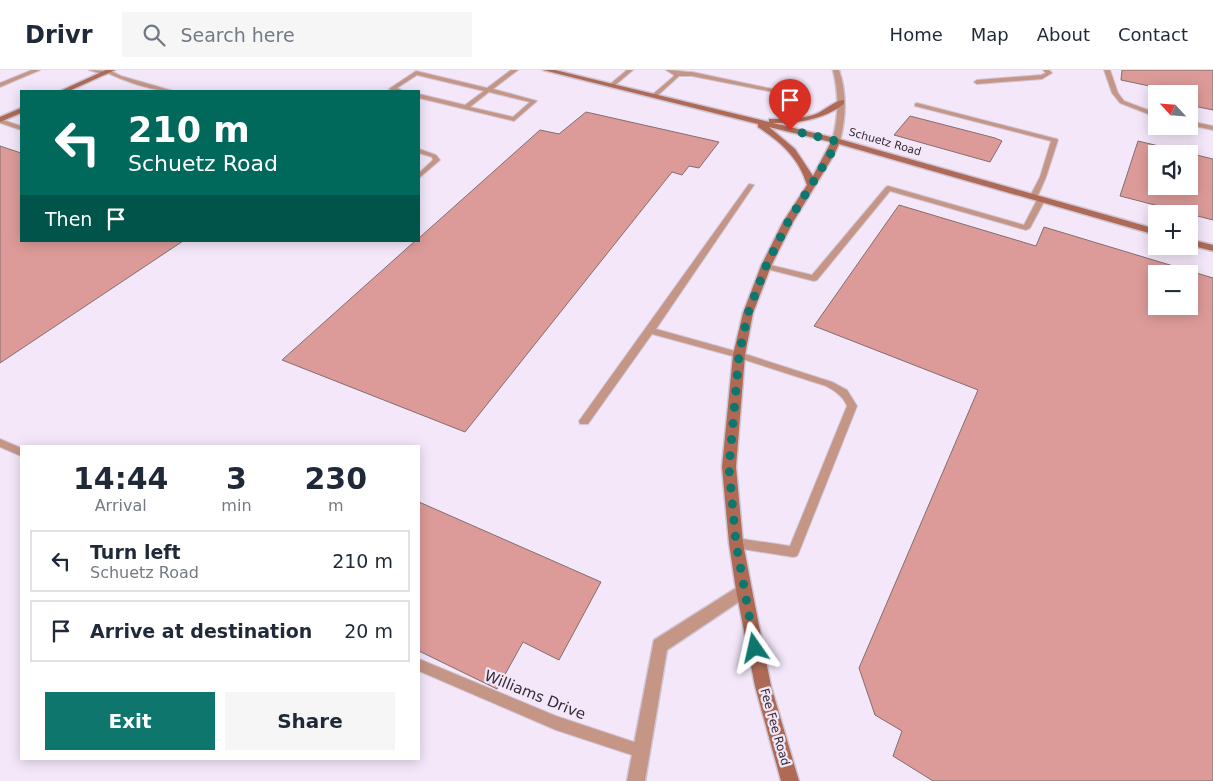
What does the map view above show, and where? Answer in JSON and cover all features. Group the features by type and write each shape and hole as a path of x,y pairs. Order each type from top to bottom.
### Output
{"main road":[{"name":"Schuetz Road","path":"546,70 836,141 1148,230"},
{"path":"66,90 109,72"},
{"path":"755,121 812,119 829,112 842,102"},
{"path":"0,120 20,110"},
{"path":"755,121 795,154 809,176 811,186"},
{"name":"Fee Fee Road","path":"790,781 763,686 744,590 736,543 729,468 739,355 748,313 766,266 788,222 830,155 836,141"},
{"path":"1198,244 1213,248"}],"street":[{"name":"Fee Fee Road","path":"836,70 841,84 842,102 836,141"},
{"path":"636,781 660,646 744,590"}],"lane":[{"path":"0,85 37,70"},
{"path":"92,70 109,72 119,77 166,90"},
{"path":"466,107 514,70"},
{"path":"611,86 630,70"},
{"path":"669,70 677,74 692,74 788,93"},
{"path":"977,82 1042,77 1049,74 1046,70"},
{"path":"1107,70 1115,92 1122,102 1148,112"},
{"path":"396,90 392,89 416,73 534,101 514,119 420,96"},
{"path":"654,96 675,78 677,74"},
{"path":"766,266 814,278 888,188 1026,228 1055,140 918,105"},
{"path":"0,120 20,128"},
{"path":"1198,125 1213,128"},
{"path":"420,151 434,156 437,160 420,175"},
{"path":"584,421 751,185"},
{"path":"650,330 739,355 829,384 848,396 852,406 793,552 736,543"},
{"path":"0,443 20,452"},
{"name":"Williams Drive","path":"420,665 556,723 641,751"}],"building":[{"path":"1122,70 1213,70 1213,110 1198,107 1198,85 1148,86 1121,80"},
{"path":"586,112 719,142 699,168 689,166 682,175 672,172 465,432 282,360 414,242 420,242 420,237 540,130 559,134"},
{"path":"910,116 1002,141 990,162 894,135"},
{"path":"1138,141 1155,145 1148,145 1148,195 1198,195 1198,155 1213,159 1213,220 1198,216 1198,205 1155,205 1120,196"},
{"path":"0,146 20,153 20,242 182,242 0,363"},
{"path":"899,205 1036,246 1044,227 1170,265 1148,265 1148,315 1198,315 1198,273 1213,278 1213,781 933,781 893,756 902,731 875,715 859,668 978,390 814,326"},
{"path":"420,502 601,582 559,660 523,642 497,689 420,651"}],"route":[{"path":"755,648 736,543 729,468 739,355 748,313 766,266 788,222 830,155 836,141 790,130"}]}
